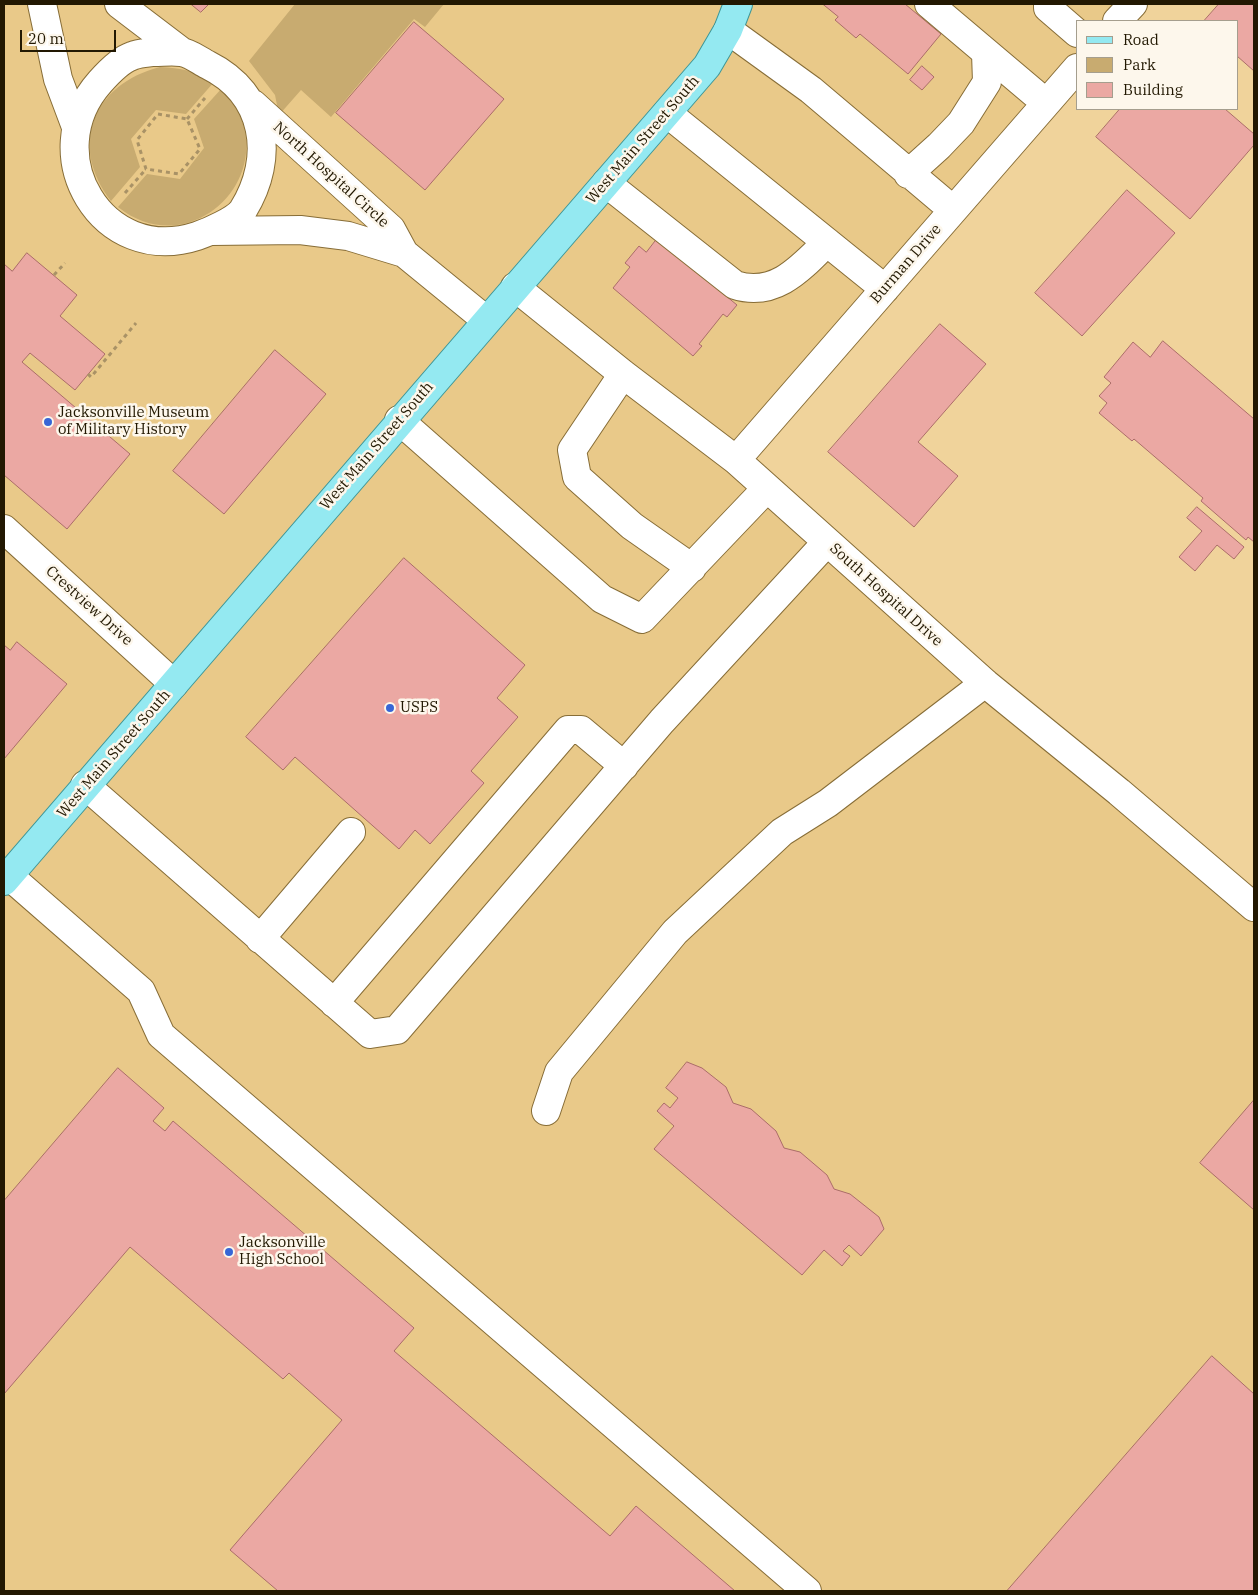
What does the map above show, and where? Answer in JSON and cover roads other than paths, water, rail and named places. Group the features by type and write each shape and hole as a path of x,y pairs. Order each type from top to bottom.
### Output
{"main road":[{"name":"West Main Street South","path":"6,878 399,420 667,113 706,66 728,30 738,4"}],"street":[{"name":"North Hospital Circle","path":"42,4 58,79 76,127"},
{"name":"North Hospital Circle","path":"119,4 182,52 226,75 251,103 391,229 404,253 486,320"},
{"path":"929,4 1046,103"},
{"path":"1048,4 1048,8 1076,32"},
{"path":"1118,20 1132,4"},
{"path":"728,30 810,90 953,210"},
{"name":"North Hospital Circle","path":"182,52 154,52 131,56 107,73 89,94 76,127 75,164 88,199 104,218 130,234 153,240 184,240 211,231 241,212 255,186 261,166 262,143 260,123 251,103"},
{"path":"908,174 939,146 960,123 987,82 986,54"},
{"name":"Burman Drive","path":"736,460 1076,69"},
{"path":"667,113 885,289"},
{"path":"606,183 735,285 749,289 770,286 794,274 827,242"},
{"name":"North Hospital Circle","path":"211,231 300,230 348,236 404,253"},
{"name":"South Hospital Drive","path":"515,287 736,460 985,683 1119,792 1254,907"},
{"path":"624,374 572,450 577,477 632,526 692,568"},
{"path":"399,420 602,599 642,619 767,488"},
{"name":"Crestview Drive","path":"4,528 174,684"},
{"path":"85,785 370,1034 397,1030 662,722 828,542"},
{"path":"546,1111 559,1072 675,932 782,832 828,803 985,683"},
{"path":"334,1003 568,730 581,730 624,766"},
{"path":"260,939 351,832"},
{"path":"6,878 141,991 161,1035 807,1591"}],"place":[{"name":"Jacksonville Museum of Military History","path":"48,422"},
{"name":"USPS","path":"390,708"},
{"name":"Jacksonville High School","path":"229,1252"}]}
